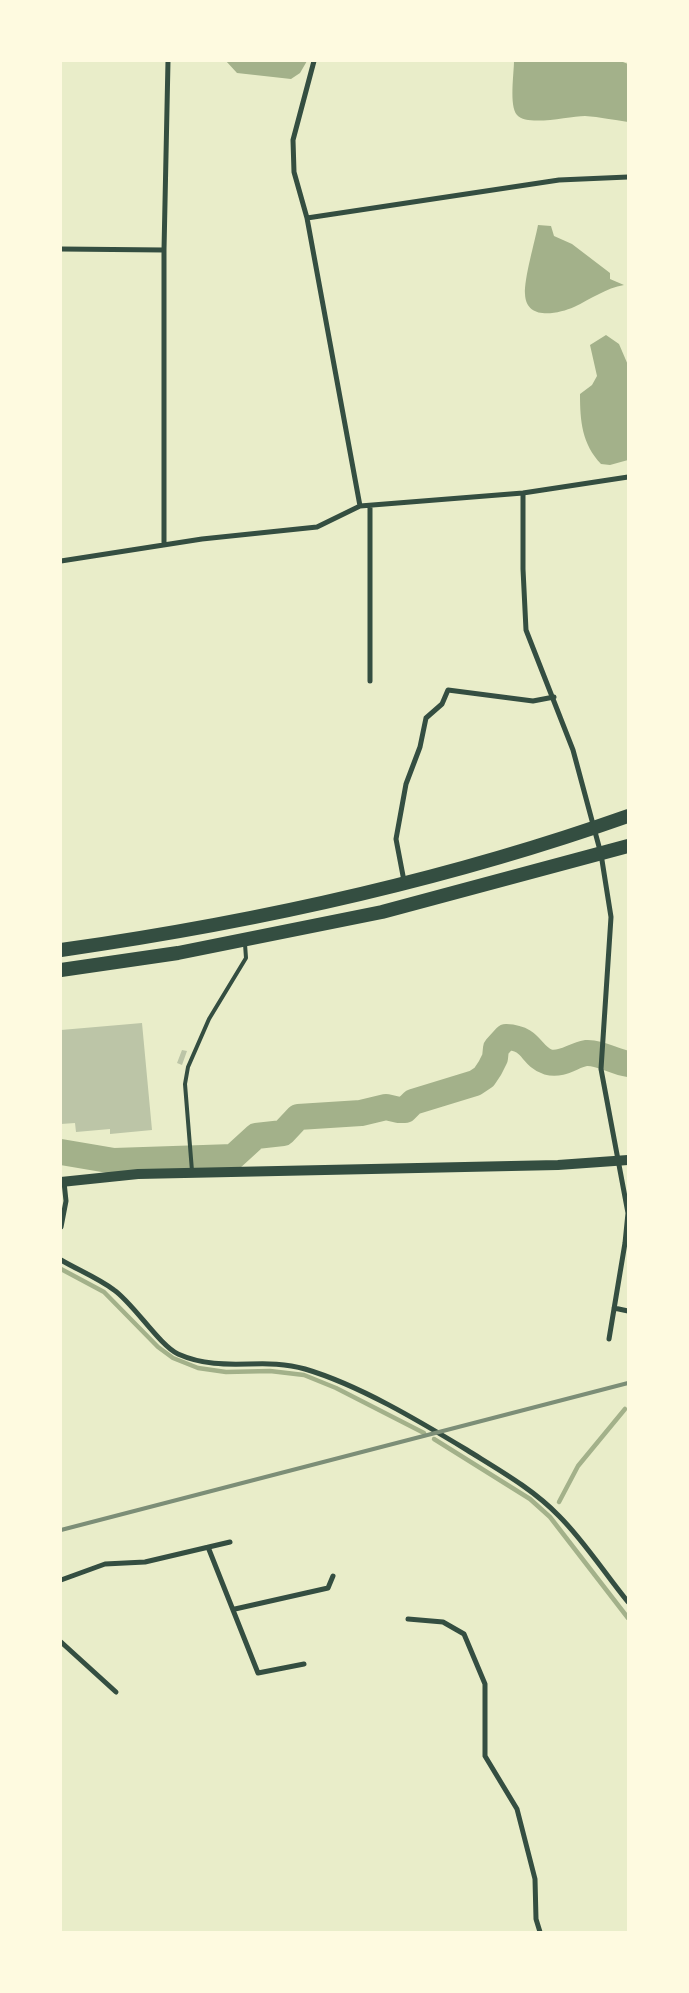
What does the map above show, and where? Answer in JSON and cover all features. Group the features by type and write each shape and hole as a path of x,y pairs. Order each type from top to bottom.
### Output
{"highway":[{"path":"61,950 174,934 404,883 561,840 628,816"},
{"path":"61,970 178,953 382,912 628,846"}],"main road":[{"path":"62,1182 192,1168 558,1165 623,1161"}],"street":[{"path":"164,545 164,250 168,61"},
{"path":"314,61 293,140 294,172 307,218 360,506"},
{"path":"307,218 560,180 628,177"},
{"path":"61,249 164,250"},
{"path":"61,560 202,539 317,527 360,506 523,493 628,477"},
{"path":"523,493 523,569 526,630 573,750 601,854 611,917 601,1069 623,1161 628,1213 626,1243 609,1339"},
{"path":"370,506 370,681"},
{"path":"404,883 396,839 406,784 420,747 426,718 442,704 448,690 533,701 554,698"},
{"path":"61,1227 66,1201 62,1182"},
{"path":"61,1260 115,1290 175,1352 194,1361 216,1365 273,1364 304,1368 402,1411 438,1432 514,1479 561,1517 628,1602"},
{"path":"614,1308 628,1311"},
{"path":"61,1580 105,1564 145,1562 230,1542"},
{"path":"208,1547 235,1609 258,1673 304,1664"},
{"path":"235,1609 328,1588 333,1576"},
{"path":"408,1619 443,1622 464,1634 482,1676 485,1684 485,1756 517,1809 534,1879 536,1919 540,1932"},
{"path":"61,1642 116,1692"}],"lane":[{"path":"192,1168 185,1084 188,1067 209,1019 246,958 245,939"}],"shaded area":[{"path":"226,61 307,61 300,73 291,79 237,73"},
{"path":"514,61 623,62 628,64 628,122 585,116 539,121 522,118 517,115 513,104"},
{"path":"538,225 551,226 554,236 572,244 610,273 610,279 624,285 560,312 544,313 537,312 531,308 527,303 525,287"},
{"path":"606,335 619,344 628,365 628,460 610,465 601,464 586,440 583,432 580,404 580,394 592,385 597,376 590,345"}],"building":[{"path":"142,1023 152,1130 110,1134 110,1129 76,1132 75,1123 61,1124 61,1030"},
{"path":"182,1050 187,1051 182,1065 177,1063"}],"waterway":[{"path":"61,1152 114,1161 233,1157 256,1136 283,1133 298,1117 361,1113 386,1107 405,1110 413,1102 475,1083 484,1077 495,1058 496,1048 506,1037 521,1040 538,1056 548,1062 558,1063 581,1054 591,1053 628,1064"},
{"path":"61,1269 104,1292 158,1347 173,1358 198,1368 226,1372 270,1371 304,1375 336,1388 424,1433"},
{"path":"559,1502 578,1466 625,1409"},
{"path":"434,1439 530,1499 550,1517 628,1618"}],"railway":[{"path":"61,1530 628,1383"}]}
